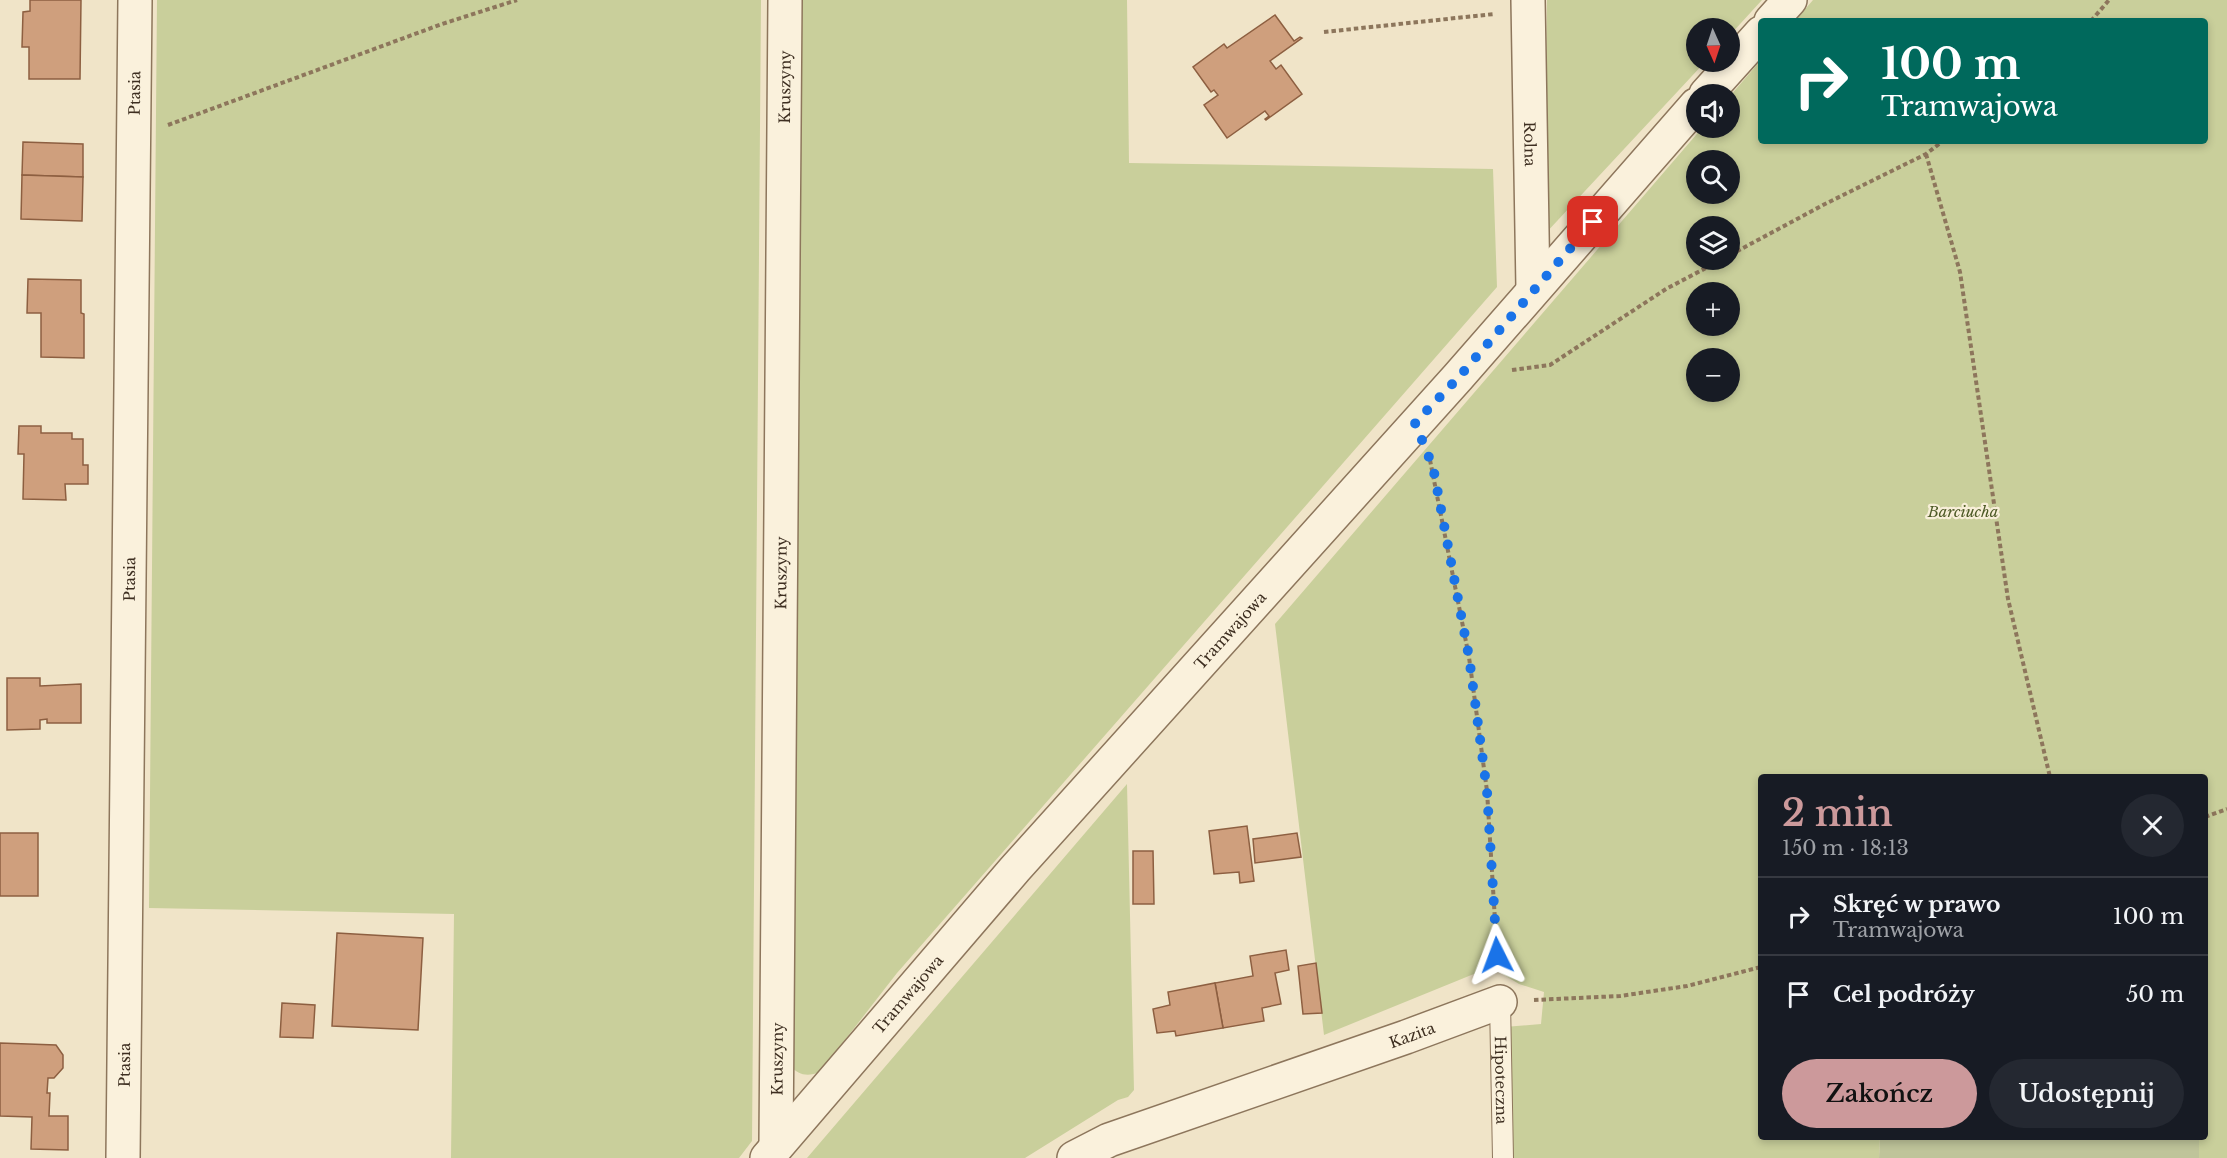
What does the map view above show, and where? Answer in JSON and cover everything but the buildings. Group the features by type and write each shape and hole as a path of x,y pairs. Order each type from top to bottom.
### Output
{"street":[{"name":"Ptasia","path":"123,1158 135,0"},
{"name":"Kruszyny","path":"771,1152 785,0"},
{"path":"1774,18 1790,0"},
{"name":"Rolna","path":"1527,5 1533,289"},
{"path":"1715,84 1758,36"},
{"name":"Tramwajowa","path":"771,1152 1023,860 1458,378 1533,289 1686,116"},
{"name":"Kazita","path":"1074,1158 1109,1140 1500,1002"}],"lane":[{"name":"Hipoteczna","path":"1500,1002 1503,1158"}],"path":[{"path":"134,138 442,24 517,0"},
{"path":"2094,18 2109,0"},
{"path":"1324,32 1527,5"},
{"path":"1740,250 1926,154 1939,144"},
{"path":"1926,154 1960,272 2008,599 2049,774"},
{"path":"1458,378 1550,365 1666,289 1702,270"},
{"path":"1415,423 1433,467 1469,657 1487,791 1500,1002 1620,996 1687,986 1758,968"},
{"path":"2208,816 2227,809"}],"green space":[{"path":"157,0 761,0 752,1141 739,1158 451,1158 454,914 149,908"},
{"path":"801,0 1127,0 1129,163 1493,169 1497,287 897,973 820,1072 807,1075 790,1066"},
{"path":"1547,0 1762,0 1740,24 1740,18 1686,18 1686,72 1696,72 1544,235"},
{"name":"Barciucha","path":"1813,0 2227,0 2227,1158 2199,1158 2199,1140 2208,1140 2208,774 1758,774 1758,1140 1880,1140 1879,1158 1493,1158 1492,1028 1541,1024 1544,992 1519,984 1491,967 1324,1035 1275,624 1693,138 1740,138 1740,84 1758,63 1758,144 2208,144 2208,18 1798,18"},
{"path":"1127,784 1134,1090 1128,1097 1118,1100 1025,1158 807,1158"},
{"path":"1880,1140 2199,1140 2199,1158 1879,1158"}],"route":[{"path":"1497,955 1487,791 1469,657 1433,467 1415,423 1458,378 1593,222"}]}
